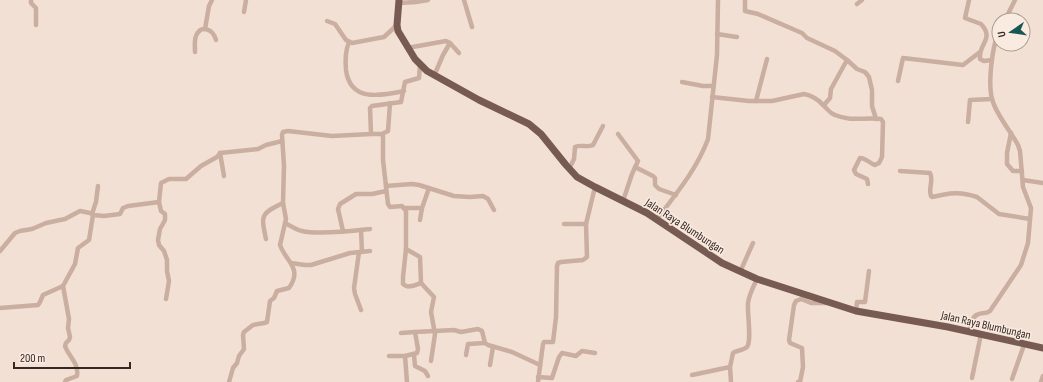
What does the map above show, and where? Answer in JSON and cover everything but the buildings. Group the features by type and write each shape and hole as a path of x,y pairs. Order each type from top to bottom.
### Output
{"main road":[{"name":"Jalan Raya Blumbungan","path":"399,1 397,25 407,48 420,65 434,76 529,124 541,134 577,177 643,210 711,256 740,272 757,280 856,310 970,331 1024,345 1043,348"}],"street":[{"path":"31,0 31,3 36,8 36,25"},
{"path":"205,29 209,6 212,0"},
{"path":"244,12 246,0"},
{"path":"399,1 416,2 428,0"},
{"path":"464,0 472,27"},
{"path":"657,219 676,195 699,158 708,139 717,55 718,0"},
{"path":"745,0 745,10 802,33 807,38 835,51 857,68 865,72 869,77 872,90 872,106 876,118"},
{"path":"857,4 862,0"},
{"path":"898,81 903,58 963,65 980,52 987,39 987,34 981,24 965,18 969,0"},
{"path":"1009,12 1015,0"},
{"path":"327,21 335,24 349,42"},
{"path":"349,42 359,42 384,37 397,25"},
{"path":"195,52 195,38 200,31 205,29 210,30 213,32 216,40"},
{"path":"717,34 737,36"},
{"path":"987,39 991,37"},
{"path":"407,48 439,41 446,41 450,43 459,53"},
{"path":"349,42 345,58 347,74 351,86 366,95 390,94 404,91"},
{"path":"434,76 450,43"},
{"path":"980,52 980,59 982,61 992,60"},
{"path":"970,331 974,317 977,314 987,313 990,311 1021,265 1028,243 1031,208 1023,187 1020,151 993,104 990,92 994,52"},
{"path":"756,101 767,59"},
{"path":"824,105 830,98 831,89 847,60"},
{"path":"372,134 370,108 376,105 401,102 405,82 419,78 420,65"},
{"path":"682,82 713,86"},
{"path":"712,97 756,101 779,100 804,94 824,105 830,113 843,118 856,120 881,119 883,122 882,157 875,165 871,164 864,158 860,158 854,170 856,174 867,179 868,184"},
{"path":"968,122 970,100 992,99"},
{"path":"229,382 239,356 244,349 244,332 253,325 268,322 270,301 274,298 277,291 290,287 294,279 295,274 291,263 284,254 280,245 285,223 283,203 284,166 282,134 285,131 332,136 382,134 388,131 390,103"},
{"path":"569,169 574,159 576,147 589,147 593,145 603,126"},
{"path":"1011,133 1007,153 1007,164 1013,172 1022,171"},
{"path":"382,134 388,204 390,207 402,206 404,208 422,208"},
{"path":"618,134 638,161 623,201"},
{"path":"166,299 169,281 167,260 164,251 159,246 158,240 160,229 166,217 165,214 160,211 159,202 161,183 169,179 186,179 201,166 217,157 220,153 262,148 266,145 282,141"},
{"path":"220,153 224,176"},
{"path":"635,167 653,176 655,178 655,185 659,189 676,195"},
{"path":"900,171 930,173 932,180 929,192 932,197 956,192 974,196 999,214 1030,219"},
{"path":"1023,180 1043,183"},
{"path":"343,231 338,209 340,204 356,194 372,194 386,188 412,184 454,196 483,196 488,199 494,210"},
{"path":"65,382 66,380 77,376 78,370 65,346 70,336 68,328 69,319 63,286 75,264 78,248 89,240 98,186"},
{"path":"595,187 586,224 587,257 583,260 561,262 558,263 557,266 556,317 553,342 544,342 543,344 538,380 552,378 559,357 562,353 576,356 582,351 595,353"},
{"path":"420,220 422,208 429,188"},
{"path":"0,251 15,233 64,219 80,211 93,215 114,215 120,214 123,208 128,206 159,202"},
{"path":"266,239 263,223 265,214 283,203"},
{"path":"404,208 406,211 406,249 403,284 406,287 410,287 421,283"},
{"path":"285,223 296,230 305,232 370,229"},
{"path":"564,224 586,224"},
{"path":"361,230 360,252 354,288 361,310"},
{"path":"740,272 753,243"},
{"path":"406,249 420,256 421,283 434,299 431,312 435,330 431,361"},
{"path":"291,263 305,265 350,253 370,251"},
{"path":"856,310 857,302 865,302 869,271"},
{"path":"731,382 730,367 733,353 746,348 748,344 748,302 750,292 757,280"},
{"path":"0,308 38,304 43,294 63,286"},
{"path":"800,382 803,368 802,348 790,343 788,340 794,305 796,301 801,299 811,303 831,303"},
{"path":"401,333 435,330 454,330 461,332 478,329 482,331 485,343"},
{"path":"390,356 414,355 418,352 416,332"},
{"path":"972,378 981,334"},
{"path":"466,355 468,344 485,343 523,356 540,365"},
{"path":"1012,379 1024,345"},
{"path":"490,366 493,347"},
{"path":"414,355 415,366 425,371 428,376"},
{"path":"405,356 407,382"},
{"path":"692,375 730,367"},
{"path":"1041,382 1043,376"}]}
